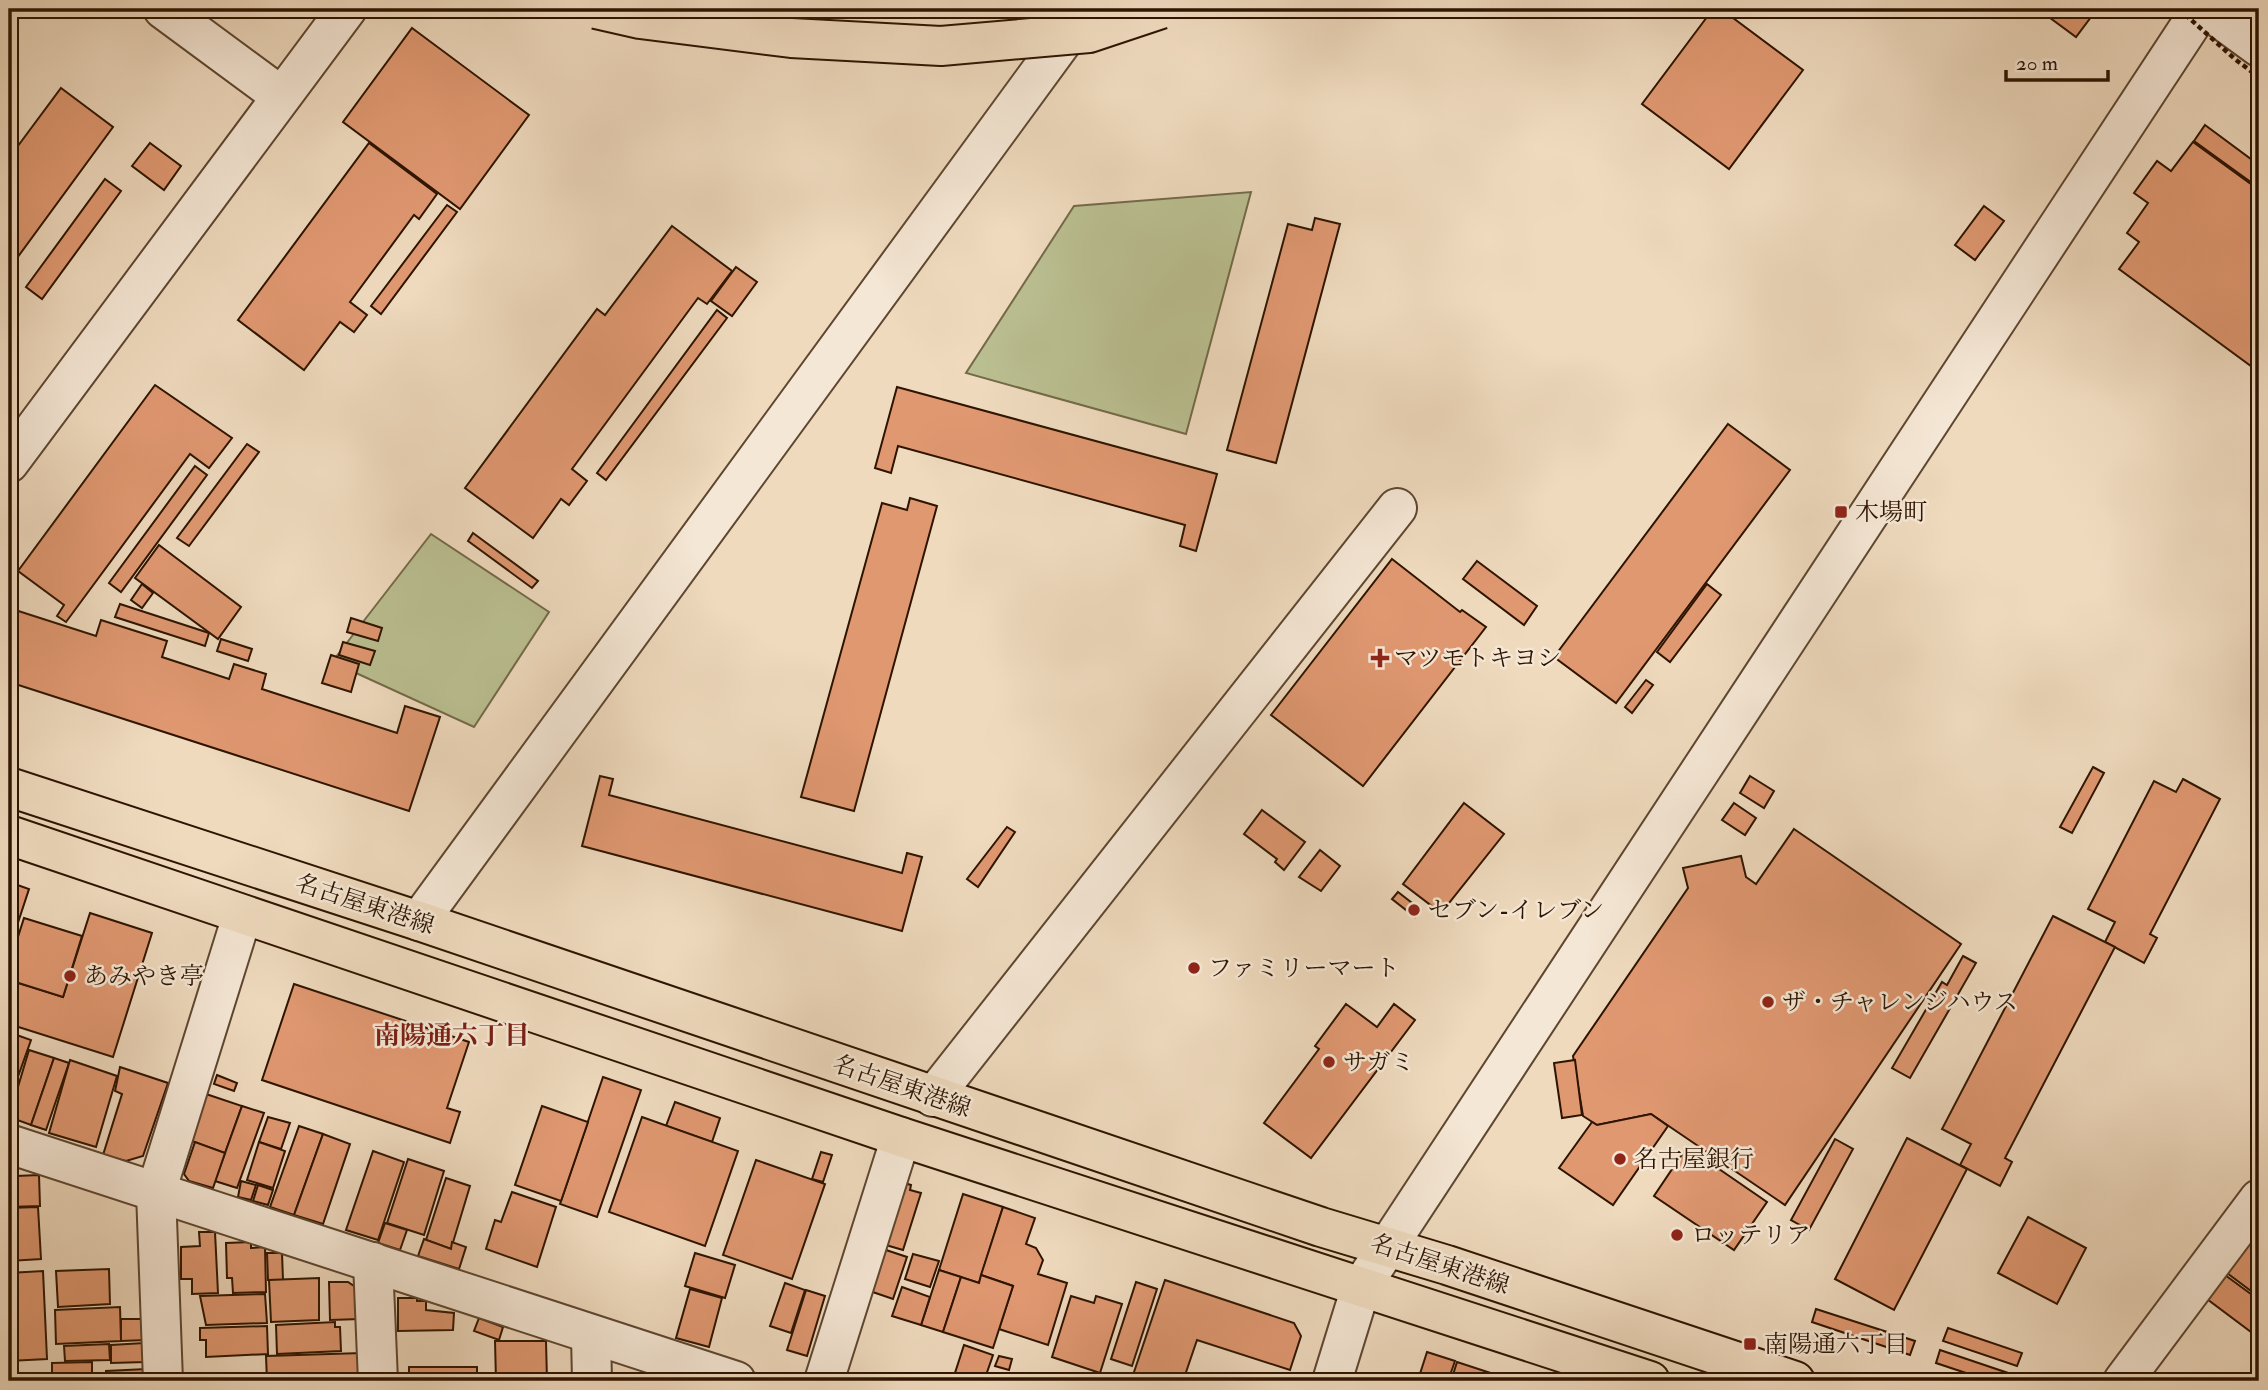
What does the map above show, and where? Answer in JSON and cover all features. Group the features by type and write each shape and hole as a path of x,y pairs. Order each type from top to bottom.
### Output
{"main road":[{"path":"596,9 640,19 791,38 941,46 1089,33 1161,9"},
{"name":"名古屋東港線","path":"9,787 419,921 933,1097 1796,1381"},
{"name":"名古屋東港線","path":"9,835 901,1137 1650,1381"}],"street":[{"path":"163,9 281,96"},
{"path":"14,444 347,9"},
{"path":"419,921 1086,9"},
{"path":"1332,1381 1361,1287 2201,9"},
{"path":"2207,9 2259,47"},
{"path":"933,1097 1397,508"},
{"path":"163,1381 156,1192 242,916"},
{"path":"824,1381 901,1137"},
{"path":"9,1144 736,1381"},
{"path":"2123,1381 2259,1199"},
{"path":"373,1262 378,1381"},
{"path":"591,1335 592,1381"}],"path":[{"path":"2179,9 2236,61 2259,77"}],"green space":[{"path":"1251,192 1186,434 966,373 1074,206"},
{"path":"431,534 549,612 474,727 332,662"}],"building":[{"path":"1713,9 1721,9 1803,70 1729,169 1642,104"},
{"path":"2038,9 2097,9 2076,37"},
{"path":"412,28 529,115 460,209 343,122"},
{"path":"61,88 113,127 9,269 9,158"},
{"path":"2205,125 2255,162 2259,156 2259,188 2194,141"},
{"path":"2193,142 2259,190 2259,372 2119,269 2139,242 2127,233 2148,203 2134,193 2157,161 2171,171"},
{"path":"150,143 181,166 164,190 132,166"},
{"path":"369,143 437,194 419,219 414,215 350,302 367,315 354,332 340,322 304,370 238,320"},
{"path":"105,179 121,191 42,299 26,287"},
{"path":"447,205 457,212 381,314 371,306"},
{"path":"1984,206 2004,221 1975,260 1955,245"},
{"path":"1315,218 1340,224 1276,463 1227,450 1288,224 1312,230"},
{"path":"672,226 732,271 707,304 698,298 572,469 587,481 569,505 561,499 533,538 465,488 597,309 605,315"},
{"path":"736,267 757,282 732,316 711,301"},
{"path":"717,310 727,318 606,480 597,473"},
{"path":"155,385 232,438 209,468 190,454 66,622 57,616 64,605 18,571"},
{"path":"897,387 1217,474 1196,551 1180,546 1185,525 898,446 891,473 875,468"},
{"path":"1728,424 1790,470 1616,703 1554,657"},
{"path":"247,444 259,452 189,546 177,538"},
{"path":"195,466 207,475 121,592 109,583"},
{"path":"910,498 937,506 854,811 801,797 882,503 907,510"},
{"path":"473,533 538,581 532,588 468,541"},
{"path":"159,545 241,607 218,639 135,578"},
{"path":"1392,559 1460,612 1462,610 1486,627 1363,786 1271,715"},
{"path":"1477,561 1537,606 1524,625 1463,579"},
{"path":"142,584 153,593 142,608 131,600"},
{"path":"1707,584 1721,595 1670,662 1657,652"},
{"path":"120,604 209,633 205,646 115,617"},
{"path":"9,608 96,636 101,620 167,641 162,657 229,679 234,664 266,674 262,689 397,733 405,706 440,717 409,811 9,682"},
{"path":"351,618 382,628 378,641 347,632"},
{"path":"221,639 252,649 248,661 217,651"},
{"path":"343,642 375,651 370,665 339,655"},
{"path":"331,655 359,664 351,692 322,683"},
{"path":"1646,680 1653,685 1632,713 1625,707"},
{"path":"2093,767 2104,773 2072,833 2060,827"},
{"path":"600,776 613,779 609,795 902,873 907,853 922,857 902,931 582,846"},
{"path":"1750,776 1774,791 1764,808 1740,793"},
{"path":"2183,779 2220,799 2150,934 2157,938 2144,963 2105,942 2115,922 2088,909 2154,781 2176,792"},
{"path":"1464,803 1504,834 1441,913 1403,884"},
{"path":"1734,803 1756,818 1745,835 1722,820"},
{"path":"1262,810 1305,842 1284,870 1275,862 1277,859 1244,834"},
{"path":"1007,827 1015,832 978,887 967,879"},
{"path":"1794,829 1961,944 1785,1205 1651,1114 1597,1125 1583,1116 1573,1056 1688,888 1683,868 1741,856 1746,877 1756,884"},
{"path":"1320,850 1340,866 1321,891 1299,877"},
{"path":"9,882 29,889 9,950"},
{"path":"1398,892 1421,910 1415,917 1392,899"},
{"path":"90,913 152,933 113,1057 9,1024 9,980 63,997"},
{"path":"2053,916 2115,947 2005,1158 2012,1162 2000,1186 1960,1165 1971,1144 1942,1129"},
{"path":"24,918 82,936 63,997 9,980 9,965"},
{"path":"1963,956 1976,963 1910,1078 1892,1068 1942,982 1947,985"},
{"path":"294,984 469,1042 447,1108 460,1112 450,1143 262,1080"},
{"path":"1346,1004 1377,1027 1394,1004 1415,1020 1311,1158 1264,1123 1319,1049 1315,1046"},
{"path":"11,1033 31,1040 9,1102 9,1039"},
{"path":"29,1050 54,1058 31,1125 9,1117"},
{"path":"54,1058 69,1063 46,1130 31,1125"},
{"path":"70,1060 117,1076 96,1147 49,1133"},
{"path":"1575,1060 1582,1115 1562,1118 1554,1063"},
{"path":"120,1067 168,1083 143,1156 126,1161 103,1155 122,1094 115,1091"},
{"path":"217,1075 237,1083 234,1091 214,1084"},
{"path":"603,1077 641,1090 597,1217 560,1204"},
{"path":"206,1094 242,1106 225,1153 191,1141"},
{"path":"675,1102 720,1118 712,1142 666,1126"},
{"path":"242,1106 264,1113 237,1188 215,1181"},
{"path":"542,1106 588,1122 561,1201 515,1185"},
{"path":"1651,1114 1668,1126 1613,1205 1559,1168 1592,1122 1597,1125"},
{"path":"268,1117 290,1123 281,1149 259,1142"},
{"path":"642,1117 738,1151 705,1246 609,1212"},
{"path":"299,1126 323,1134 294,1215 270,1207"},
{"path":"323,1134 350,1144 323,1224 294,1215"},
{"path":"1907,1138 1967,1169 1894,1310 1835,1279"},
{"path":"1835,1139 1853,1149 1809,1230 1791,1220"},
{"path":"195,1142 225,1153 213,1188 189,1181 184,1174"},
{"path":"259,1142 285,1151 273,1188 247,1180"},
{"path":"1687,1147 1767,1202 1734,1250 1654,1196"},
{"path":"373,1151 404,1162 378,1240 346,1230"},
{"path":"821,1152 832,1155 823,1182 812,1179"},
{"path":"408,1159 444,1171 424,1235 387,1223"},
{"path":"756,1160 825,1184 792,1279 723,1255"},
{"path":"39,1175 40,1206 9,1207 9,1181 16,1181 16,1176"},
{"path":"446,1178 470,1186 451,1249 426,1240"},
{"path":"892,1179 911,1185 910,1190 921,1193 903,1250 872,1241"},
{"path":"241,1181 256,1185 251,1200 238,1197"},
{"path":"258,1185 273,1190 268,1205 253,1201"},
{"path":"512,1192 556,1207 537,1267 486,1249 495,1220 501,1222"},
{"path":"963,1194 1003,1207 979,1283 939,1270"},
{"path":"38,1207 41,1259 9,1261 9,1208"},
{"path":"1003,1207 1035,1218 1026,1244 1036,1248 1043,1260 1038,1274 1067,1283 1048,1345 999,1329 1013,1286 981,1275"},
{"path":"2028,1217 2086,1248 2057,1304 1998,1273"},
{"path":"385,1223 407,1230 400,1250 378,1243"},
{"path":"2259,1228 2259,1297 2227,1273"},
{"path":"199,1232 215,1232 218,1293 192,1294 192,1279 181,1279 181,1247 200,1246"},
{"path":"424,1239 451,1249 452,1242 466,1247 459,1269 418,1256"},
{"path":"251,1242 251,1248 265,1247 266,1292 233,1293 232,1278 227,1278 226,1243"},
{"path":"877,1247 907,1257 893,1299 864,1289"},
{"path":"267,1253 282,1253 283,1280 268,1280"},
{"path":"695,1253 735,1265 725,1298 685,1286"},
{"path":"913,1254 939,1261 930,1287 905,1279"},
{"path":"109,1269 110,1304 58,1307 56,1271"},
{"path":"939,1270 961,1277 943,1332 921,1325"},
{"path":"43,1271 47,1359 9,1361 9,1273"},
{"path":"981,1275 1013,1286 993,1348 943,1332 961,1277 979,1283"},
{"path":"2225,1275 2259,1300 2259,1338 2207,1299"},
{"path":"319,1278 319,1320 271,1322 269,1280"},
{"path":"1165,1280 1294,1323 1301,1336 1290,1370 1197,1340 1183,1381 1131,1381"},
{"path":"329,1282 348,1282 360,1290 360,1319 330,1320"},
{"path":"1136,1282 1157,1289 1132,1366 1111,1359"},
{"path":"785,1283 805,1290 791,1333 770,1326"},
{"path":"902,1287 930,1297 921,1325 892,1316"},
{"path":"690,1289 722,1298 709,1347 676,1338"},
{"path":"806,1290 825,1296 807,1356 787,1350"},
{"path":"265,1294 267,1323 206,1325 200,1296"},
{"path":"1071,1296 1094,1303 1096,1296 1122,1304 1100,1373 1052,1357"},
{"path":"398,1298 417,1298 417,1301 426,1301 426,1310 454,1313 453,1330 398,1331"},
{"path":"120,1307 121,1341 56,1344 55,1310"},
{"path":"1816,1309 1915,1341 1910,1355 1812,1322"},
{"path":"479,1318 503,1327 499,1340 474,1331"},
{"path":"121,1319 144,1319 146,1340 121,1341"},
{"path":"335,1322 335,1327 340,1327 341,1351 277,1354 276,1325"},
{"path":"267,1326 268,1354 206,1357 206,1340 200,1340 200,1328"},
{"path":"1948,1328 2022,1353 2017,1366 1943,1341"},
{"path":"495,1341 546,1341 547,1381 496,1381"},
{"path":"144,1343 145,1362 111,1363 111,1345"},
{"path":"109,1344 110,1360 65,1361 64,1346"},
{"path":"964,1345 993,1355 984,1381 945,1381 947,1376 953,1379"},
{"path":"1940,1350 2014,1375 2012,1381 1990,1381 1936,1363"},
{"path":"1427,1352 1455,1361 1448,1381 1419,1377"},
{"path":"362,1353 363,1381 267,1381 266,1356"},
{"path":"999,1356 1012,1359 1009,1370 995,1366"},
{"path":"92,1362 92,1381 52,1381 52,1363"},
{"path":"1457,1362 1515,1381 1451,1381"},
{"path":"409,1367 477,1367 477,1381 409,1381"},
{"path":"146,1369 146,1381 106,1381 106,1371"}],"place":[{"name":"木場町","path":"1841,512"},
{"name":"マツモトキヨシ","path":"1380,658"},
{"name":"セブン-イレブン","path":"1414,910"},
{"name":"ファミリーマート","path":"1194,968"},
{"name":"あみやき亭","path":"70,976"},
{"name":"ザ・チャレンジハウス","path":"1768,1002"},
{"name":"サガミ","path":"1329,1062"},
{"name":"名古屋銀行","path":"1620,1159"},
{"name":"ロッテリア","path":"1677,1235"},
{"name":"南陽通六丁目","path":"1750,1344"}],"district":[{"name":"南陽通六丁目","path":"452,1035"}]}
